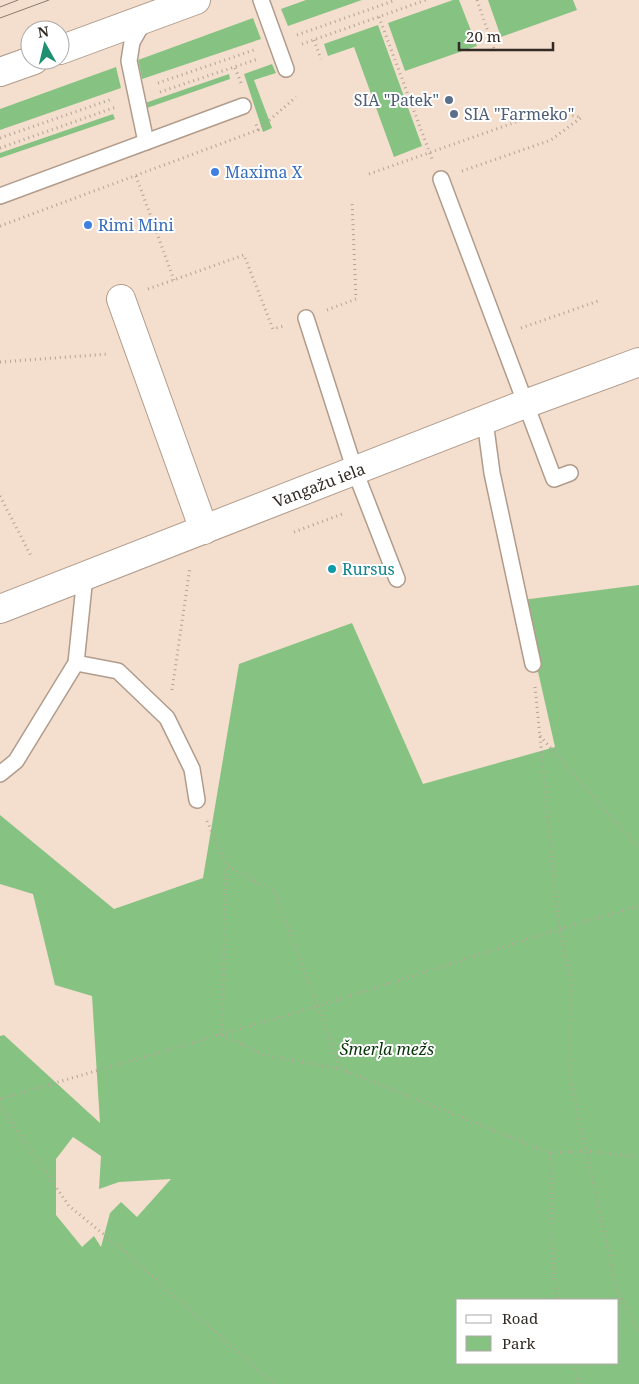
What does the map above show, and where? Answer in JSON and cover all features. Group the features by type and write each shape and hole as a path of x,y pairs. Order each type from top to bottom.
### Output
{"main road":[{"path":"70,46 196,0"},
{"path":"0,72 20,65"},
{"path":"121,299 204,530"},
{"name":"Vangažu iela","path":"0,609 525,404 639,362"}],"lane":[{"path":"261,0 286,69"},
{"path":"145,20 132,42 129,61 146,142"},
{"path":"0,196 243,106"},
{"path":"441,179 554,479 570,473"},
{"path":"306,318 355,471 397,579"},
{"path":"485,421 492,473 533,664"},
{"path":"0,774 16,761 76,663 85,576"},
{"path":"76,663 118,670 167,718 192,769 197,800"}],"path":[{"path":"0,138 137,95 278,47 396,0"},
{"path":"0,148 137,95 278,47 314,40 426,0"},
{"path":"477,0 494,49"},
{"path":"369,174 430,152 516,122 547,112 582,117 551,140 441,179 430,152 378,17"},
{"path":"314,40 321,59"},
{"path":"258,130 296,97"},
{"path":"513,116 516,122"},
{"path":"126,150 174,280"},
{"path":"306,318 356,299 352,201"},
{"path":"121,299 244,255 273,329"},
{"path":"500,335 601,300"},
{"path":"0,362 140,352"},
{"path":"0,496 32,558"},
{"path":"294,532 340,515"},
{"path":"321,522 323,527"},
{"path":"167,718 192,556 204,530"},
{"path":"533,664 559,929 571,981 570,1077 617,1290 639,1334"},
{"path":"540,736 639,848"},
{"path":"197,800 226,865 222,1035"},
{"path":"226,865 274,892 341,1069"},
{"path":"0,1099 222,1035 559,929 639,906"},
{"path":"222,1035 264,1055 341,1069 550,1153 587,1151 639,1157"},
{"path":"0,1106 69,1206 112,1241 274,1384"},
{"path":"550,1153 554,1282 558,1299"},
{"path":"574,1364 579,1384"}],"green space":[{"path":"306,0 362,0 288,26 281,9"},
{"path":"453,0 459,0 477,46 405,71 388,23"},
{"path":"488,0 573,0 577,10 501,37"},
{"path":"253,18 261,39 142,79 138,60"},
{"path":"378,25 422,146 394,157 354,47 328,56 324,44"},
{"path":"272,64 276,73 254,80 272,128 263,132 244,74"},
{"path":"116,67 121,88 0,130 0,109"},
{"path":"229,74 230,79 147,108 145,103"},
{"path":"113,114 115,119 0,158 0,153"},
{"name":"Šmerļa mežs","path":"639,585 639,1384 0,1384 0,1036 4,1035 100,1123 92,996 55,985 33,894 0,884 0,815 114,909 203,878 239,664 352,623 423,784 555,747 522,600","holes":["73,1137 101,1156 99,1189 119,1182 171,1179 137,1217 121,1202 110,1213 101,1247 94,1236 82,1247 56,1215 56,1159"]}],"tram line":[{"path":"0,7 18,0"},
{"path":"0,18 49,0"}],"place":[{"name":"SIA \"Patek\"","path":"449,100"},
{"name":"SIA \"Farmeko\"","path":"454,114"},
{"name":"Maxima X","path":"215,172"},
{"name":"Rimi Mini","path":"88,225"},
{"name":"Rursus","path":"332,569"}]}
